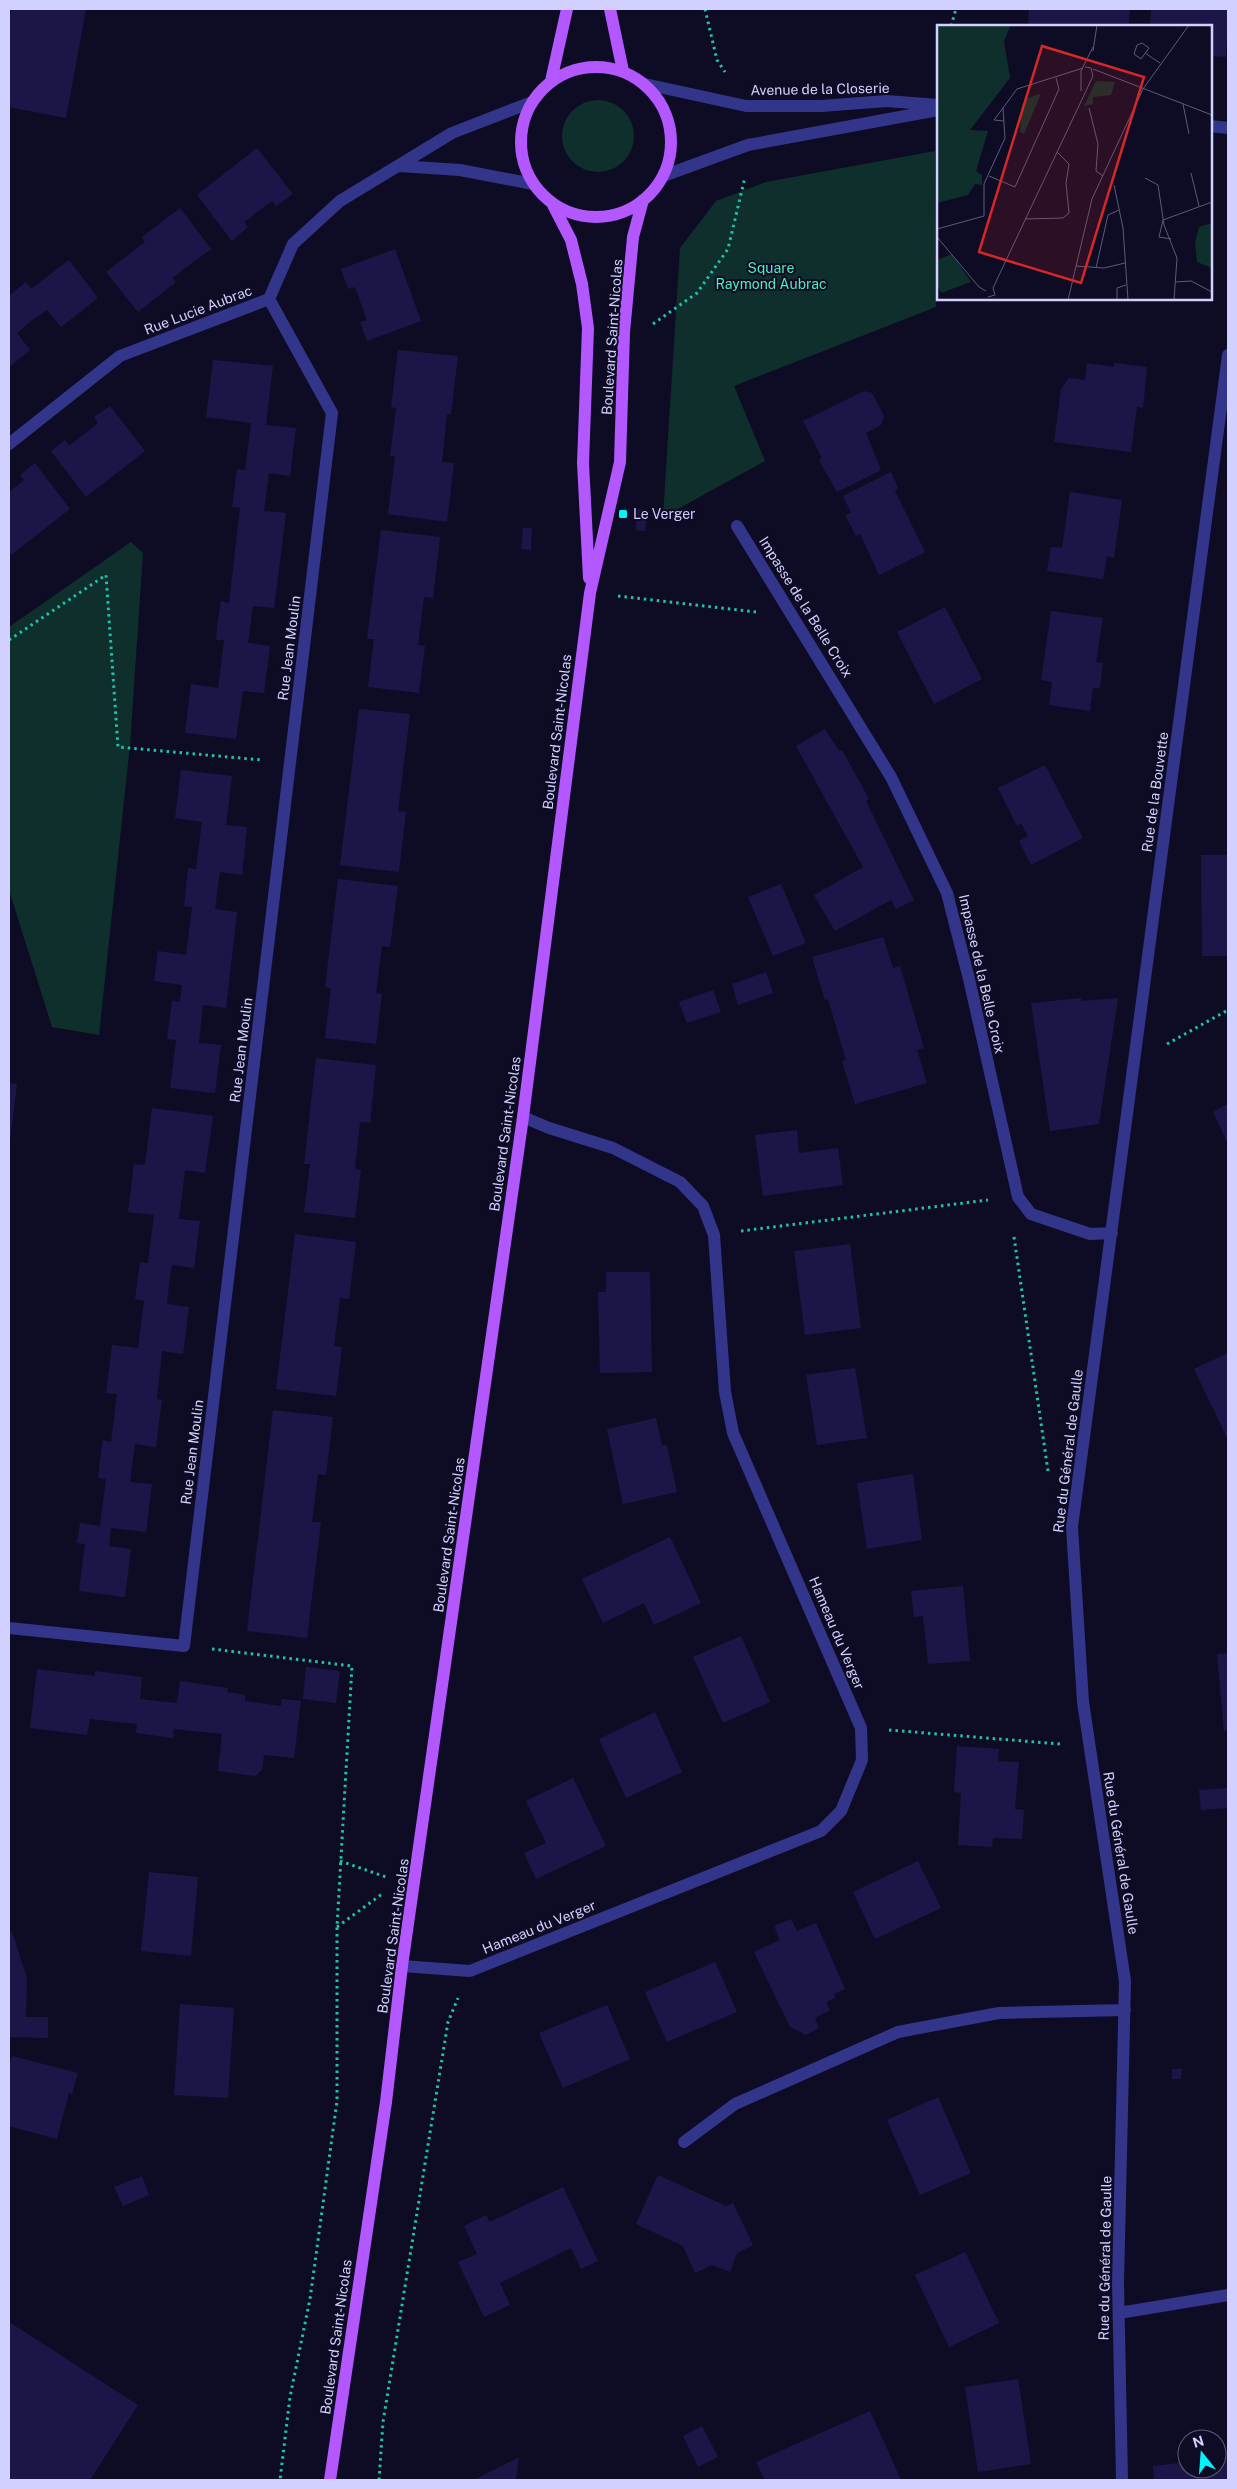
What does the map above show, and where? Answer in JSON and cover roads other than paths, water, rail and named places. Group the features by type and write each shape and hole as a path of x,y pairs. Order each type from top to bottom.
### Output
{"main road":[{"path":"551,81 567,9"},
{"path":"610,9 623,71"},
{"path":"598,66 623,71 645,84 661,104 670,127 671,152 663,176 643,200 622,212 598,217 574,214 552,203 533,184 524,165 520,143 523,121 532,102 551,81 573,70 598,66"},
{"name":"Boulevard Saint-Nicolas","path":"330,2480 384,2112 402,1966 415,1886 523,1117 590,593 620,462 624,332 633,237 643,200"},
{"name":"Boulevard Saint-Nicolas","path":"552,203 571,240 582,284 588,328 583,463 590,593"}],"street":[{"name":"Avenue de la Closerie","path":"645,84 746,106 821,106 887,101 937,105"},
{"name":"Rue Lucie Aubrac","path":"9,444 120,356 269,299 294,244 340,201 452,133 532,102"},
{"path":"663,176 748,145 937,110"},
{"path":"1212,126 1228,128"},
{"path":"399,166 460,170 533,184"},
{"name":"Rue Jean Moulin","path":"9,1628 184,1646 332,413 269,299"},
{"name":"Rue de la Bouvette","path":"1112,1233 1228,355"},
{"name":"Impasse de la Belle Croix","path":"737,526 794,616 891,777 947,893 969,978 1018,1197 1031,1214 1090,1234 1112,1233"},
{"name":"Hameau du Verger","path":"402,1966 470,1971 821,1831 840,1811 862,1760 861,1728 734,1433 725,1392 714,1235 703,1206 680,1182 613,1148 550,1128 523,1117"},
{"name":"Rue du Général de Gaulle","path":"1112,1233 1072,1526 1082,1702 1125,1981 1118,2313 1122,2480"},
{"path":"684,2142 734,2104 898,2032 999,2012 1125,2010"},
{"path":"1118,2313 1228,2295"}],"place":[{"name":"Le Verger","path":"623,514"}],"park label":[{"name":"Square Raymond Aubrac","path":"771,276"}]}
